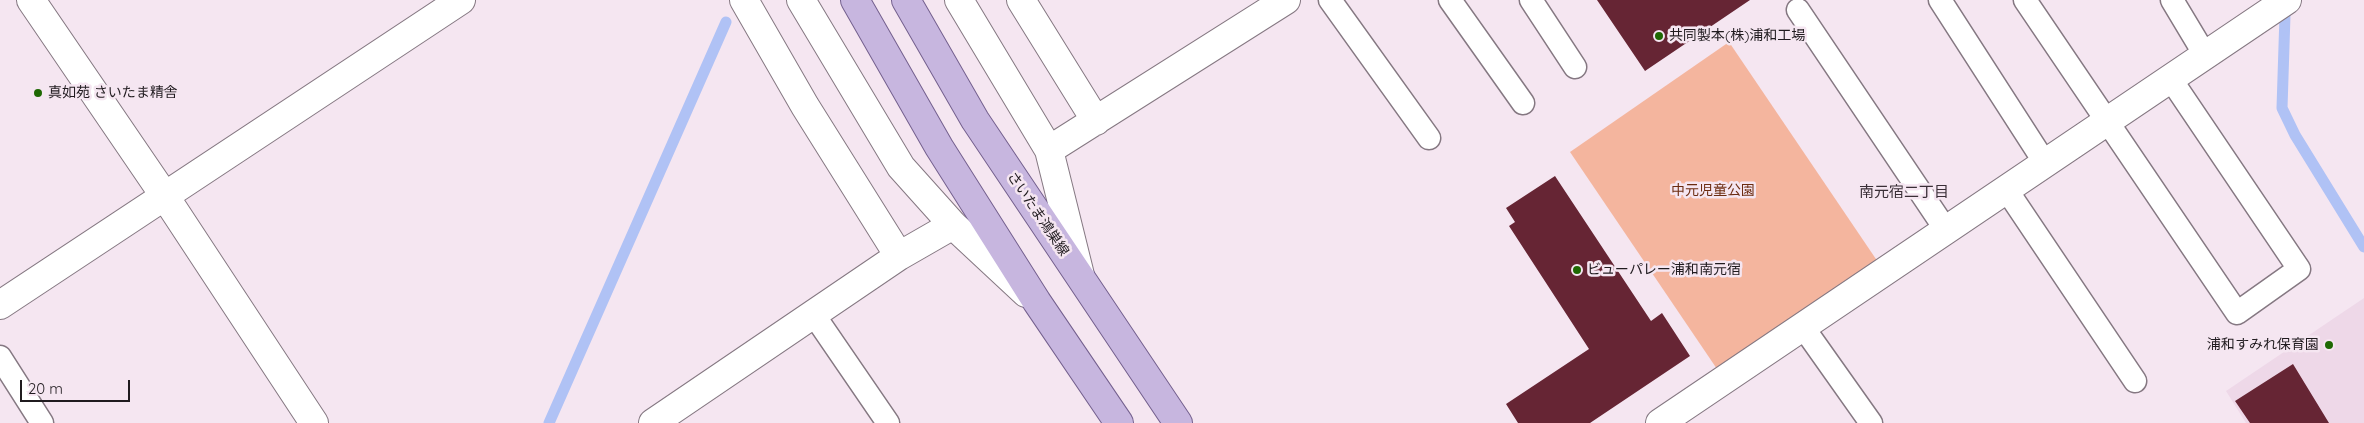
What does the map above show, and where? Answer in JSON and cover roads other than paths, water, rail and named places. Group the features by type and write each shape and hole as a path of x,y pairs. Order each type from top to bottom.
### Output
{"main road":[{"path":"855,0 939,147 1037,302 1119,423"},
{"name":"さいたま鴻巣線","path":"906,0 975,120 1178,423"}],"street":[{"path":"31,0 164,194 314,423"},
{"path":"0,305 164,194 460,0"},
{"path":"744,0 805,106 899,256"},
{"path":"801,0 901,167 953,225 1037,302"},
{"path":"959,0 1049,150 1082,280"},
{"path":"1021,0 1096,121"},
{"path":"1049,150 1286,0"},
{"path":"1660,423 2286,0"},
{"path":"653,423 899,256 953,225"}],"lane":[{"path":"1330,0 1429,138"},
{"path":"1450,0 1523,103"},
{"path":"1531,0 1575,67"},
{"path":"1940,0 2045,163"},
{"path":"2026,0 2237,313 2299,269 2170,78"},
{"path":"2172,0 2205,55"},
{"path":"1798,10 1946,230"},
{"path":"2006,189 2135,381"},
{"path":"814,315 888,423"},
{"path":"1803,327 1871,423"},
{"path":"0,357 42,423"}],"waterway":[{"path":"2285,15 2282,108 2295,135 2364,247"},
{"path":"549,423 726,22"}],"place":[{"name":"共同製本(株)浦和工場","path":"1659,36"},
{"name":"真如苑 さいたま精舎","path":"38,93"},
{"name":"ビューパレー浦和南元宿","path":"1577,270"},
{"name":"浦和すみれ保育園","path":"2329,345"}],"district":[{"name":"南元宿二丁目","path":"1904,192"}],"park label":[{"name":"中元児童公園","path":"1713,191"}]}
